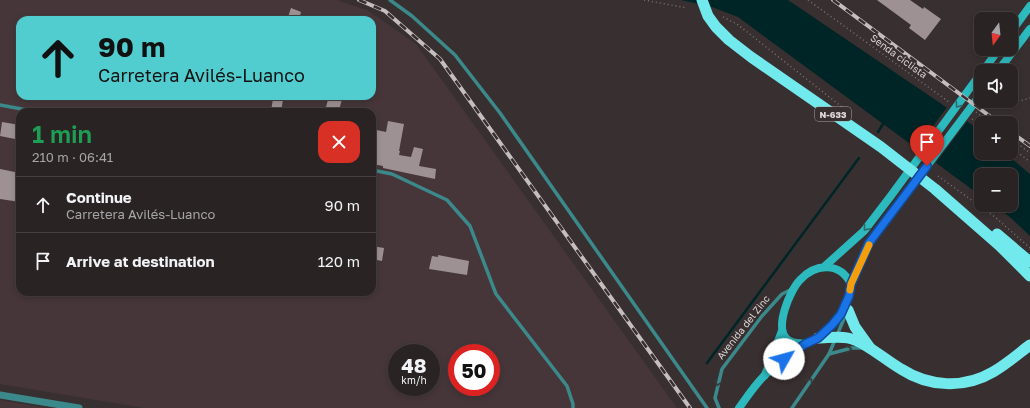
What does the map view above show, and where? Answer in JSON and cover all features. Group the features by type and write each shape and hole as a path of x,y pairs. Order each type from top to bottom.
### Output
{"highway":[{"name":"N-633","path":"702,0 708,16 716,27 729,40 751,57 881,147 935,189"},
{"path":"935,189 960,206 1012,246 1029,270"},
{"path":"935,189 1029,270"},
{"path":"848,310 855,327 870,348"},
{"path":"818,338 848,338 870,348 902,370 927,382 952,384 973,380 993,372 1030,345"}],"main road":[{"path":"1018,22 1030,6"},
{"path":"1003,64 1030,29"},
{"path":"764,376 782,331 785,310 793,288 809,273 825,266 864,231 974,83"},
{"path":"739,408 756,384 764,376 805,344 818,338 841,314 849,296 851,284 869,243 974,104"},
{"path":"825,266 843,272 851,284"},
{"path":"782,331 787,339 805,344"}],"street":[{"path":"0,395 79,408"}],"lane":[{"path":"390,0 412,16 455,55 500,113 707,408"},
{"path":"0,106 16,109"},
{"path":"376,171 392,174 446,200 470,226 496,294 567,386 573,404 572,408"},
{"name":"Avenida del Zinc","path":"719,408 715,398 722,369 762,316 782,294 793,288"},
{"path":"792,408 829,354 848,310 849,296"},
{"path":"829,354 852,348 870,348"}],"path":[{"path":"644,0 687,8"},
{"name":"Senda ciclista","path":"808,0 949,102"},
{"path":"723,17 737,24 852,115"},
{"path":"1018,100 1020,101 1030,98"},
{"path":"969,112 977,116"},
{"path":"969,112 974,117"},
{"path":"1018,144 1030,153"},
{"path":"1018,153 1030,162"},
{"path":"938,176 995,217 1030,248"}],"shaded area":[{"path":"0,0 336,0 367,10 376,16 16,16 16,100 376,100 376,16 416,44 677,408 144,408 0,384"},
{"path":"0,400 47,408 0,408"}],"water":[{"path":"681,0 788,0 971,124 974,126 974,160 1013,160 1030,174 1030,236 1003,212 1018,212 1018,168 974,168 974,191 738,17 712,7"}],"pier":[{"path":"948,106 968,120 935,164 915,150"}],"building":[{"path":"877,0 910,0 923,9 924,7 941,19 925,40 909,28 911,25"},
{"path":"291,8 301,12 300,16 288,16"},
{"path":"273,100 283,100 282,108 272,108"},
{"path":"328,100 342,100 340,108 326,107"},
{"path":"388,121 404,124 399,155 411,157 414,147 423,149 419,166 436,169 435,179 383,168 383,166 376,165 376,130 386,132"},
{"path":"2,122 16,124 16,139 0,136"},
{"path":"0,169 16,172 16,201 0,199"},
{"path":"376,247 384,248 382,261 376,260"},
{"path":"438,255 469,261 467,275 429,269 432,256 438,257"}],"waterway":[{"path":"878,132 883,124"},
{"path":"707,363 859,158"}],"railway":[{"path":"359,0 385,11 440,59 690,408"},
{"path":"833,0 990,116"},
{"path":"1018,137 1030,146"}],"slow traffic":[{"path":"850,290 851,284 869,245"}],"route":[{"path":"784,359 805,344 818,338 841,314 849,296 851,284 869,243 927,166"}]}
